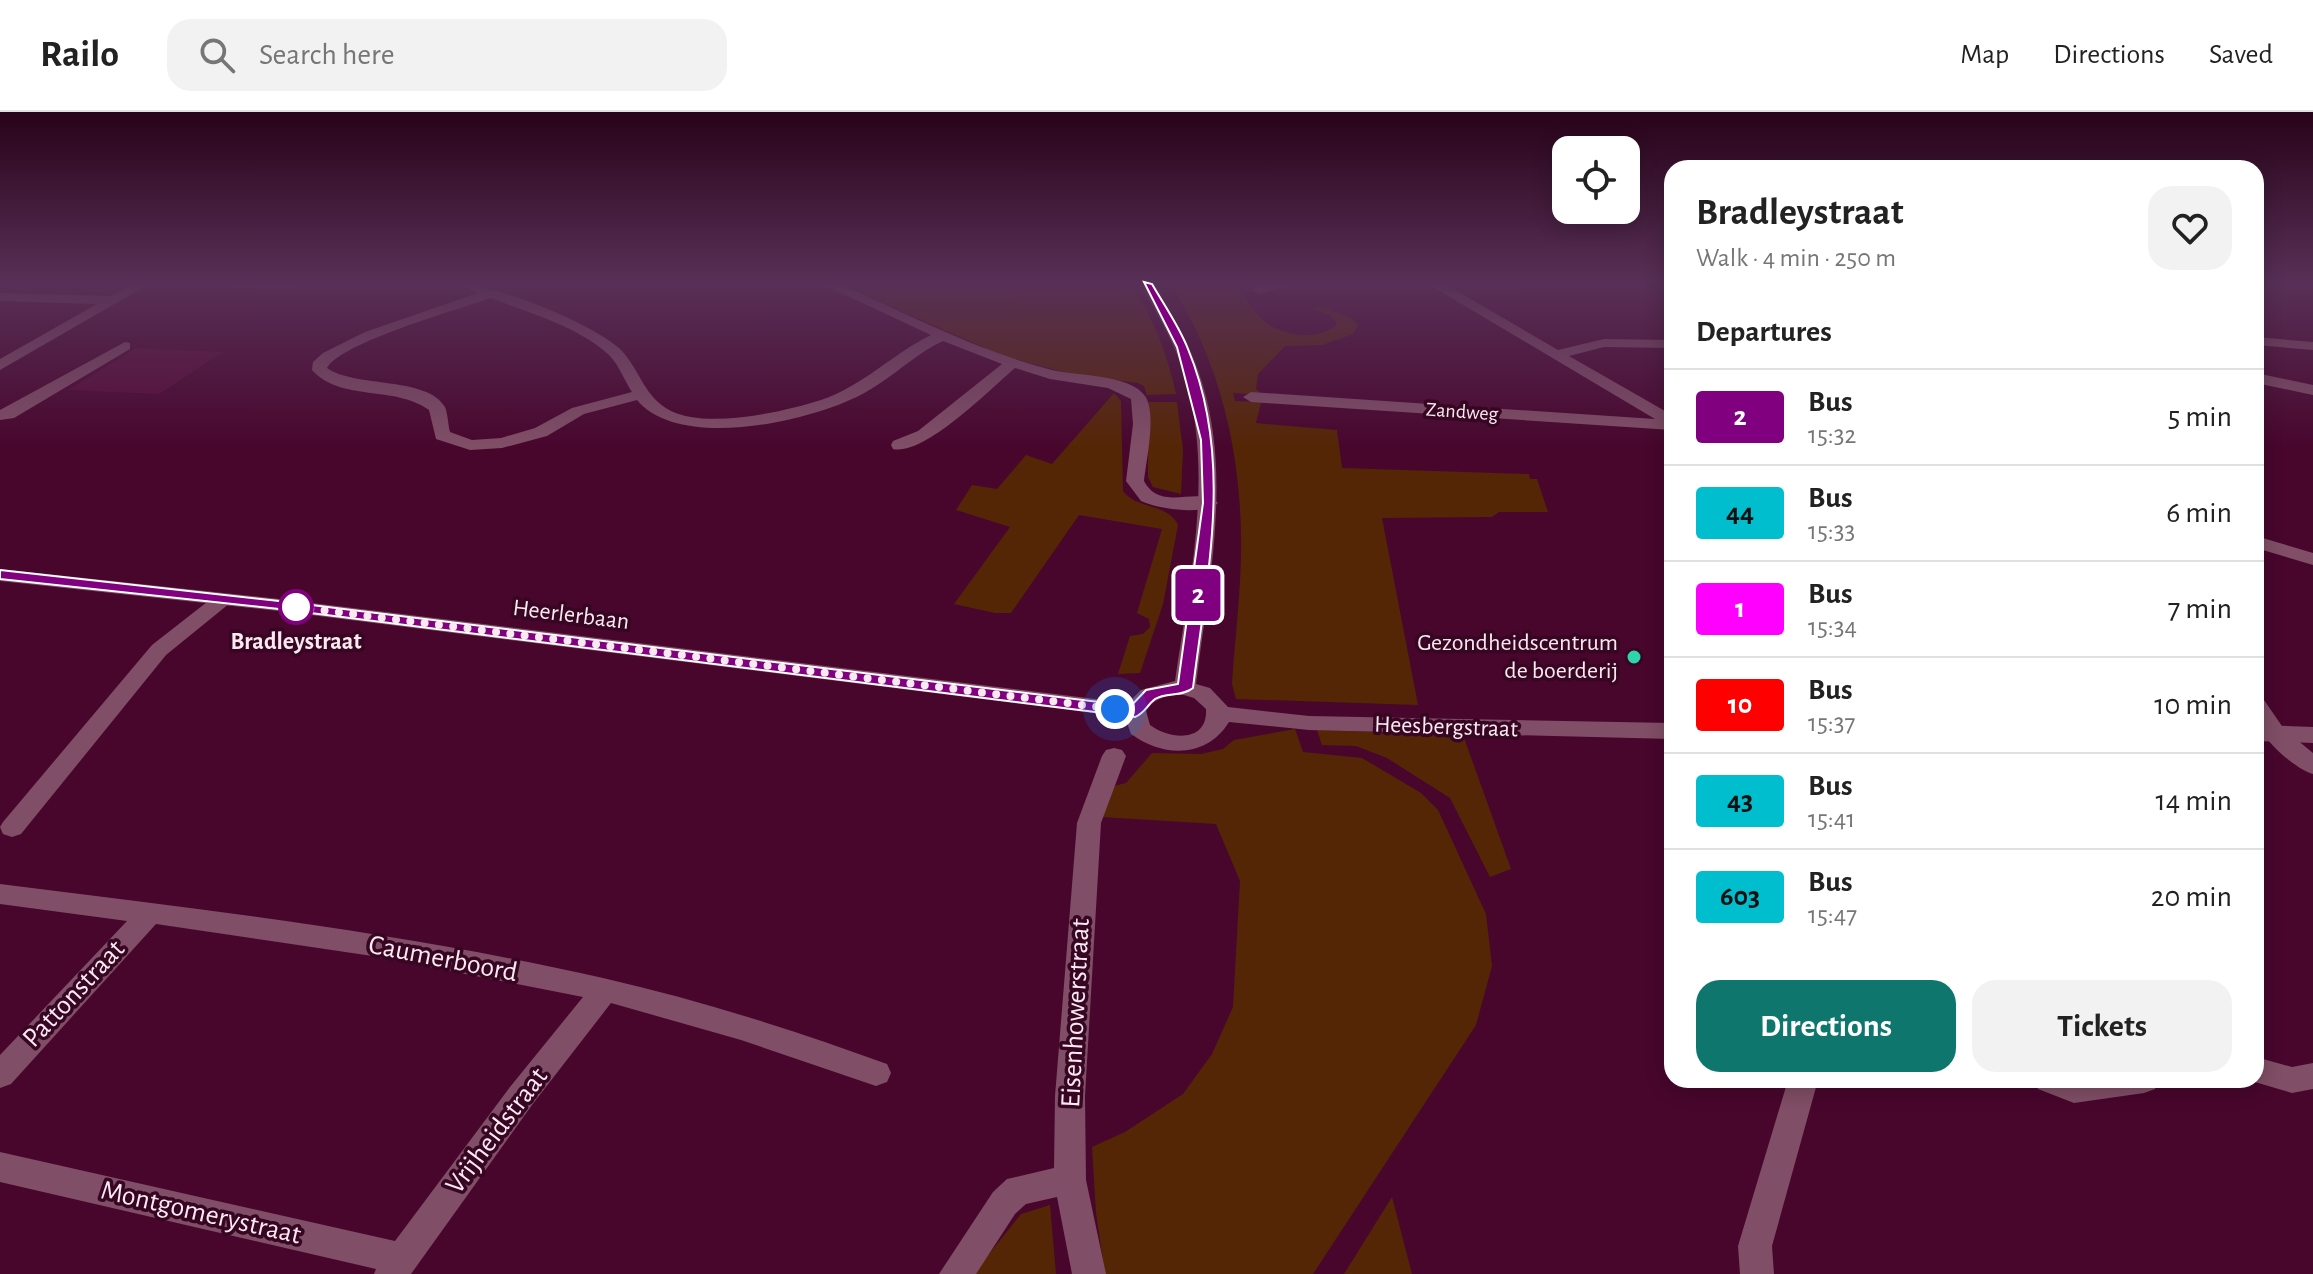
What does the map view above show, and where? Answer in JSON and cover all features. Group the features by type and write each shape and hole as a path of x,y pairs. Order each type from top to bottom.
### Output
{"street":[{"path":"0,365 46,338"},
{"path":"362,338 325,355 318,365 320,370 335,379 422,396 437,408 442,435 470,445 516,440 541,432 578,411 642,394"},
{"path":"593,338 623,360 642,394 659,411 682,419 725,422 758,419 845,397 870,385 919,347 937,338"},
{"path":"952,338 1012,363 1054,375 1123,388 1135,394 1142,406 1135,481 1139,491 1159,502 1209,503"},
{"path":"1177,338 1197,392 1207,440 1209,503 1185,688"},
{"path":"1531,338 1664,419"},
{"path":"2264,342 2313,346"},
{"path":"1559,354 1604,343 1664,344"},
{"path":"0,415 8,415 125,346"},
{"path":"899,445 924,435 1012,363"},
{"path":"2264,380 2313,390"},
{"name":"Zandweg","path":"1251,397 1664,423"},
{"path":"2264,544 2313,559"},
{"name":"Heerlerbaan","path":"0,575 223,599 1135,711"},
{"path":"12,828 159,650 223,599"},
{"path":"1185,688 1208,697 1220,714 1215,729 1208,736 1184,744 1170,744 1157,741 1139,729 1135,711 1151,693 1185,688"},
{"name":"Heesbergstraat","path":"1220,714 1309,723 1664,731"},
{"path":"2266,734 2313,735"},
{"path":"2266,734 2313,766"},
{"name":"Eisenhowerstraat","path":"1089,1274 1070,1180 1070,1096 1089,823 1114,756"},
{"name":"Caumerboord","path":"0,894 414,952 605,990 779,1040 876,1073"},
{"name":"Pattonstraat","path":"0,1075 150,914"},
{"name":"Vrijheidstraat","path":"396,1266 521,1096 605,990"},
{"path":"2264,1072 2292,1080 2313,1076"},
{"path":"1757,1274 1755,1246 1801,1088"},
{"name":"Montgomerystraat","path":"0,1167 396,1266"},
{"path":"956,1274 1004,1203 1018,1190 1070,1180"}],"shaded area":[{"path":"963,338 1159,338 1176,394 1147,395 1144,386 1138,383 1074,375 1004,356"},
{"path":"1200,338 1341,338 1322,345 1285,346 1258,374 1256,389 1263,395 1233,393 1235,401 1261,402 1256,423 1337,430 1342,468 1529,474 1530,479 1537,479 1548,512 1499,512 1492,517 1382,518 1418,705 1236,699 1232,684 1241,554 1240,503 1224,405"},
{"path":"136,348 223,352 159,394 68,390"},
{"path":"1114,393 1121,401 1123,491 1136,501 1167,513 1178,525 1163,604 1140,673 1118,674 1130,636 1143,634 1150,627 1149,619 1137,613 1162,529 1079,515 1011,613 995,613 954,604 1010,527 956,510 972,485 997,489 1026,455 1052,464"},
{"path":"1148,402 1177,402 1183,450 1181,494 1153,487 1148,477"},
{"path":"1295,729 1303,752 1362,758 1421,793 1438,810 1486,914 1492,966 1476,1025 1313,1274 1105,1274 1096,1213 1092,1147 1125,1132 1183,1094 1212,1054 1233,1007 1240,881 1216,824 1102,817 1114,786 1126,783 1152,753 1201,754 1223,749 1234,740"},
{"path":"1317,730 1463,735 1511,869 1490,877 1450,798 1387,758 1356,746 1322,745"},
{"path":"1392,1197 1412,1274 1344,1274"},
{"path":"1050,1205 1056,1274 973,1274 1021,1214"}],"bus line":[{"name":"2","path":"0,575 279,605 1135,711 1151,693 1185,688 1203,562 1209,503 1207,440 1197,392 1177,338"}],"place":[{"name":"Bradleystraat","path":"296,607"},
{"name":"Gezondheidscentrum de boerderij","path":"1634,657"}],"route":[{"path":"296,607 1115,709"}]}
